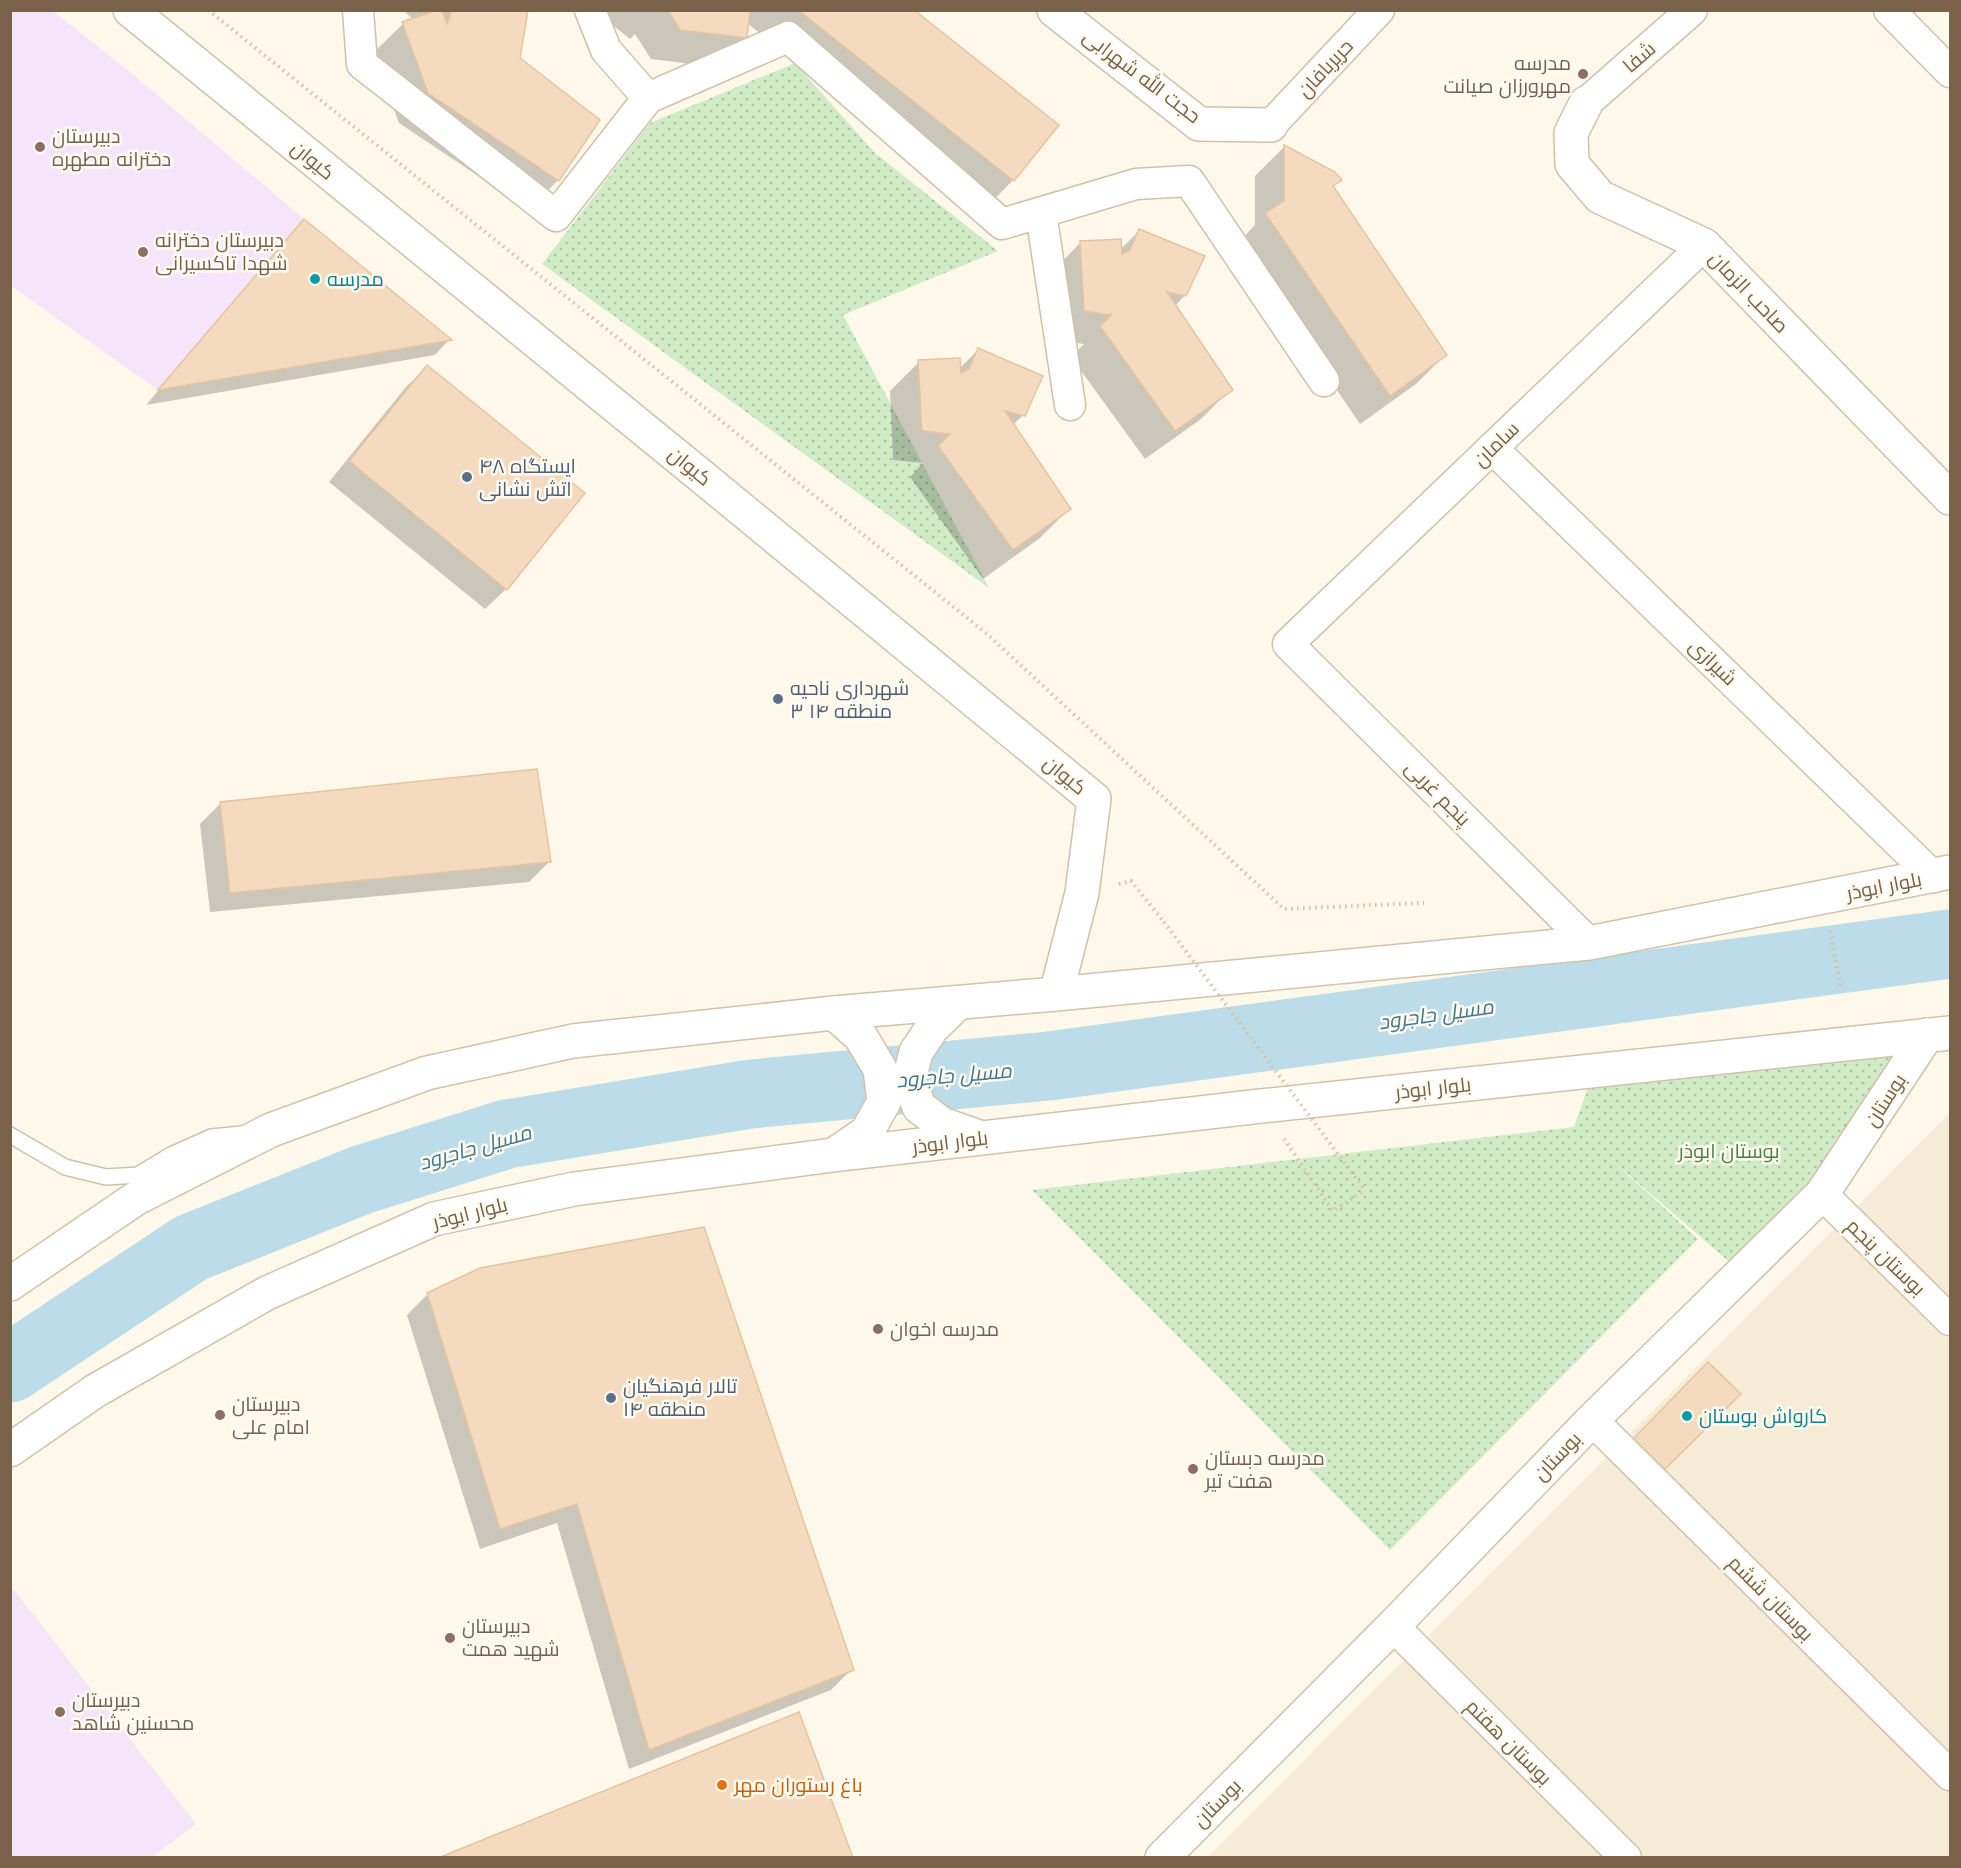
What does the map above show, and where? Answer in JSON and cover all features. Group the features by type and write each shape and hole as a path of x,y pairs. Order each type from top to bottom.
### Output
{"main road":[{"name":"کیوان","path":"130,10 1094,799 1082,893 1056,994"},
{"name":"حجت الله شهرابی","path":"1069,15 1199,124 1271,125"},
{"name":"صاحب الزمان","path":"1586,103 1571,133 1572,164 1600,197 1704,245 1950,498"},
{"name":"بلوار ابوذر","path":"10,1284 135,1199 268,1131 427,1072 573,1041 834,1013 1589,943 1942,875"},
{"path":"958,1003 932,1028 916,1052 909,1080 919,1107 942,1124 982,1138"},
{"path":"833,1155 867,1132 884,1102 880,1068 861,1037 834,1013"},
{"name":"بلوار ابوذر","path":"10,1450 95,1390 267,1293 434,1220 574,1189 833,1155 1260,1106 1939,1034"},
{"name":"بوستان","path":"1173,1854 1592,1420 1822,1194 1939,1034"}],"street":[{"path":"358,10 362,64 555,216 648,99 788,37 1002,224 1136,184 1189,182 1324,381"},
{"path":"590,10 606,50 648,99"},
{"name":"حریربافان","path":"1271,125 1380,10"},
{"name":"شفا","path":"1586,103 1692,10"},
{"path":"1889,10 1950,72"},
{"path":"1041,213 1070,405"},
{"name":"سامان","path":"1288,644 1704,245"},
{"name":"شیرازی","path":"1492,448 1942,875"},
{"name":"پنجم غربی","path":"1288,644 1589,943"},
{"name":"بوستان پنجم","path":"1822,1194 1950,1320"},
{"name":"بوستان ششم","path":"1592,1420 1950,1775"},
{"name":"بوستان هفتم","path":"1393,1626 1626,1857"}],"lane":[{"path":"10,1135 65,1167 106,1177 138,1175 171,1155 212,1137 268,1131"}],"path":[{"path":"208,10 986,633 1284,909 1424,903"},
{"path":"1131,881 1365,1190 1333,1211 1260,1106"},
{"path":"1830,930 1840,988"}],"shaded area":[{"name":"دبیرستان دخترانه شهدا تاکسیرانی","path":"10,11 53,11 130,72 304,219 158,390 11,286"},
{"path":"1950,1113 1950,1857 1208,1857"},
{"name":"دبیرستان محسنین شاهد","path":"11,1587 196,1824 152,1857 11,1857"}],"green space":[{"path":"795,63 875,153 998,251 843,315 989,588 542,264 650,123"},
{"name":"بوستان ابوذر","path":"1902,1050 1827,1167 1734,1266 1614,1162 1698,1239 1390,1550 1032,1190 1574,1127 1590,1082"}],"building":[{"path":"442,10 447,24 452,10 528,10 520,58 600,120 559,181 428,93 402,22"},
{"path":"668,10 750,10 747,38 680,30"},
{"path":"798,10 914,10 1059,125 1014,181"},
{"path":"1284,145 1335,172 1342,180 1333,186 1447,355 1390,396 1265,213 1284,201"},
{"name":"مدرسه","path":"304,219 452,340 158,390"},
{"path":"1139,229 1205,256 1186,296 1167,292 1233,390 1175,431 1100,326 1111,315 1084,311 1080,241 1121,239 1122,254 1130,250"},
{"path":"978,348 1043,376 1025,416 1005,411 1071,509 1013,550 938,446 950,434 922,431 918,360 960,358 961,373 969,369"},
{"name":"ایستگاه ۴۸ اتش نشانی","path":"427,365 585,493 507,590 349,461"},
{"path":"537,769 551,862 230,893 220,802"},
{"name":"تالار فرهنگیان منطقه ۱۴","path":"704,1227 854,1670 649,1750 577,1504 500,1529 427,1293 480,1268"},
{"name":"کارواش بوستان","path":"1708,1362 1741,1394 1664,1470 1633,1439"},
{"name":"باغ رستوران مهر","path":"799,1712 853,1858 438,1858"}],"waterway":[{"name":"مسیل جاجرود","path":"10,1368 191,1248 361,1180 507,1134 751,1094 1049,1066 1950,944"}],"place":[{"name":"مدرسه مهرورزان صیانت","path":"1583,74"},
{"name":"دبیرستان دخترانه مطهره","path":"40,147"},
{"name":"دبیرستان دخترانه شهدا تاکسیرانی","path":"143,252"},
{"name":"مدرسه","path":"315,279"},
{"name":"ایستگاه ۴۸ اتش نشانی","path":"467,477"},
{"name":"شهرداری ناحیه ۳ منطقه ۱۴","path":"778,699"},
{"name":"مدرسه اخوان","path":"878,1329"},
{"name":"تالار فرهنگیان منطقه ۱۴","path":"611,1398"},
{"name":"دبیرستان امام علی","path":"220,1415"},
{"name":"کارواش بوستان","path":"1687,1416"},
{"name":"مدرسه دبستان هفت تیر","path":"1193,1469"},
{"name":"دبیرستان شهید همت","path":"450,1638"},
{"name":"دبیرستان محسنین شاهد","path":"60,1712"},
{"name":"باغ رستوران مهر","path":"722,1785"}]}
